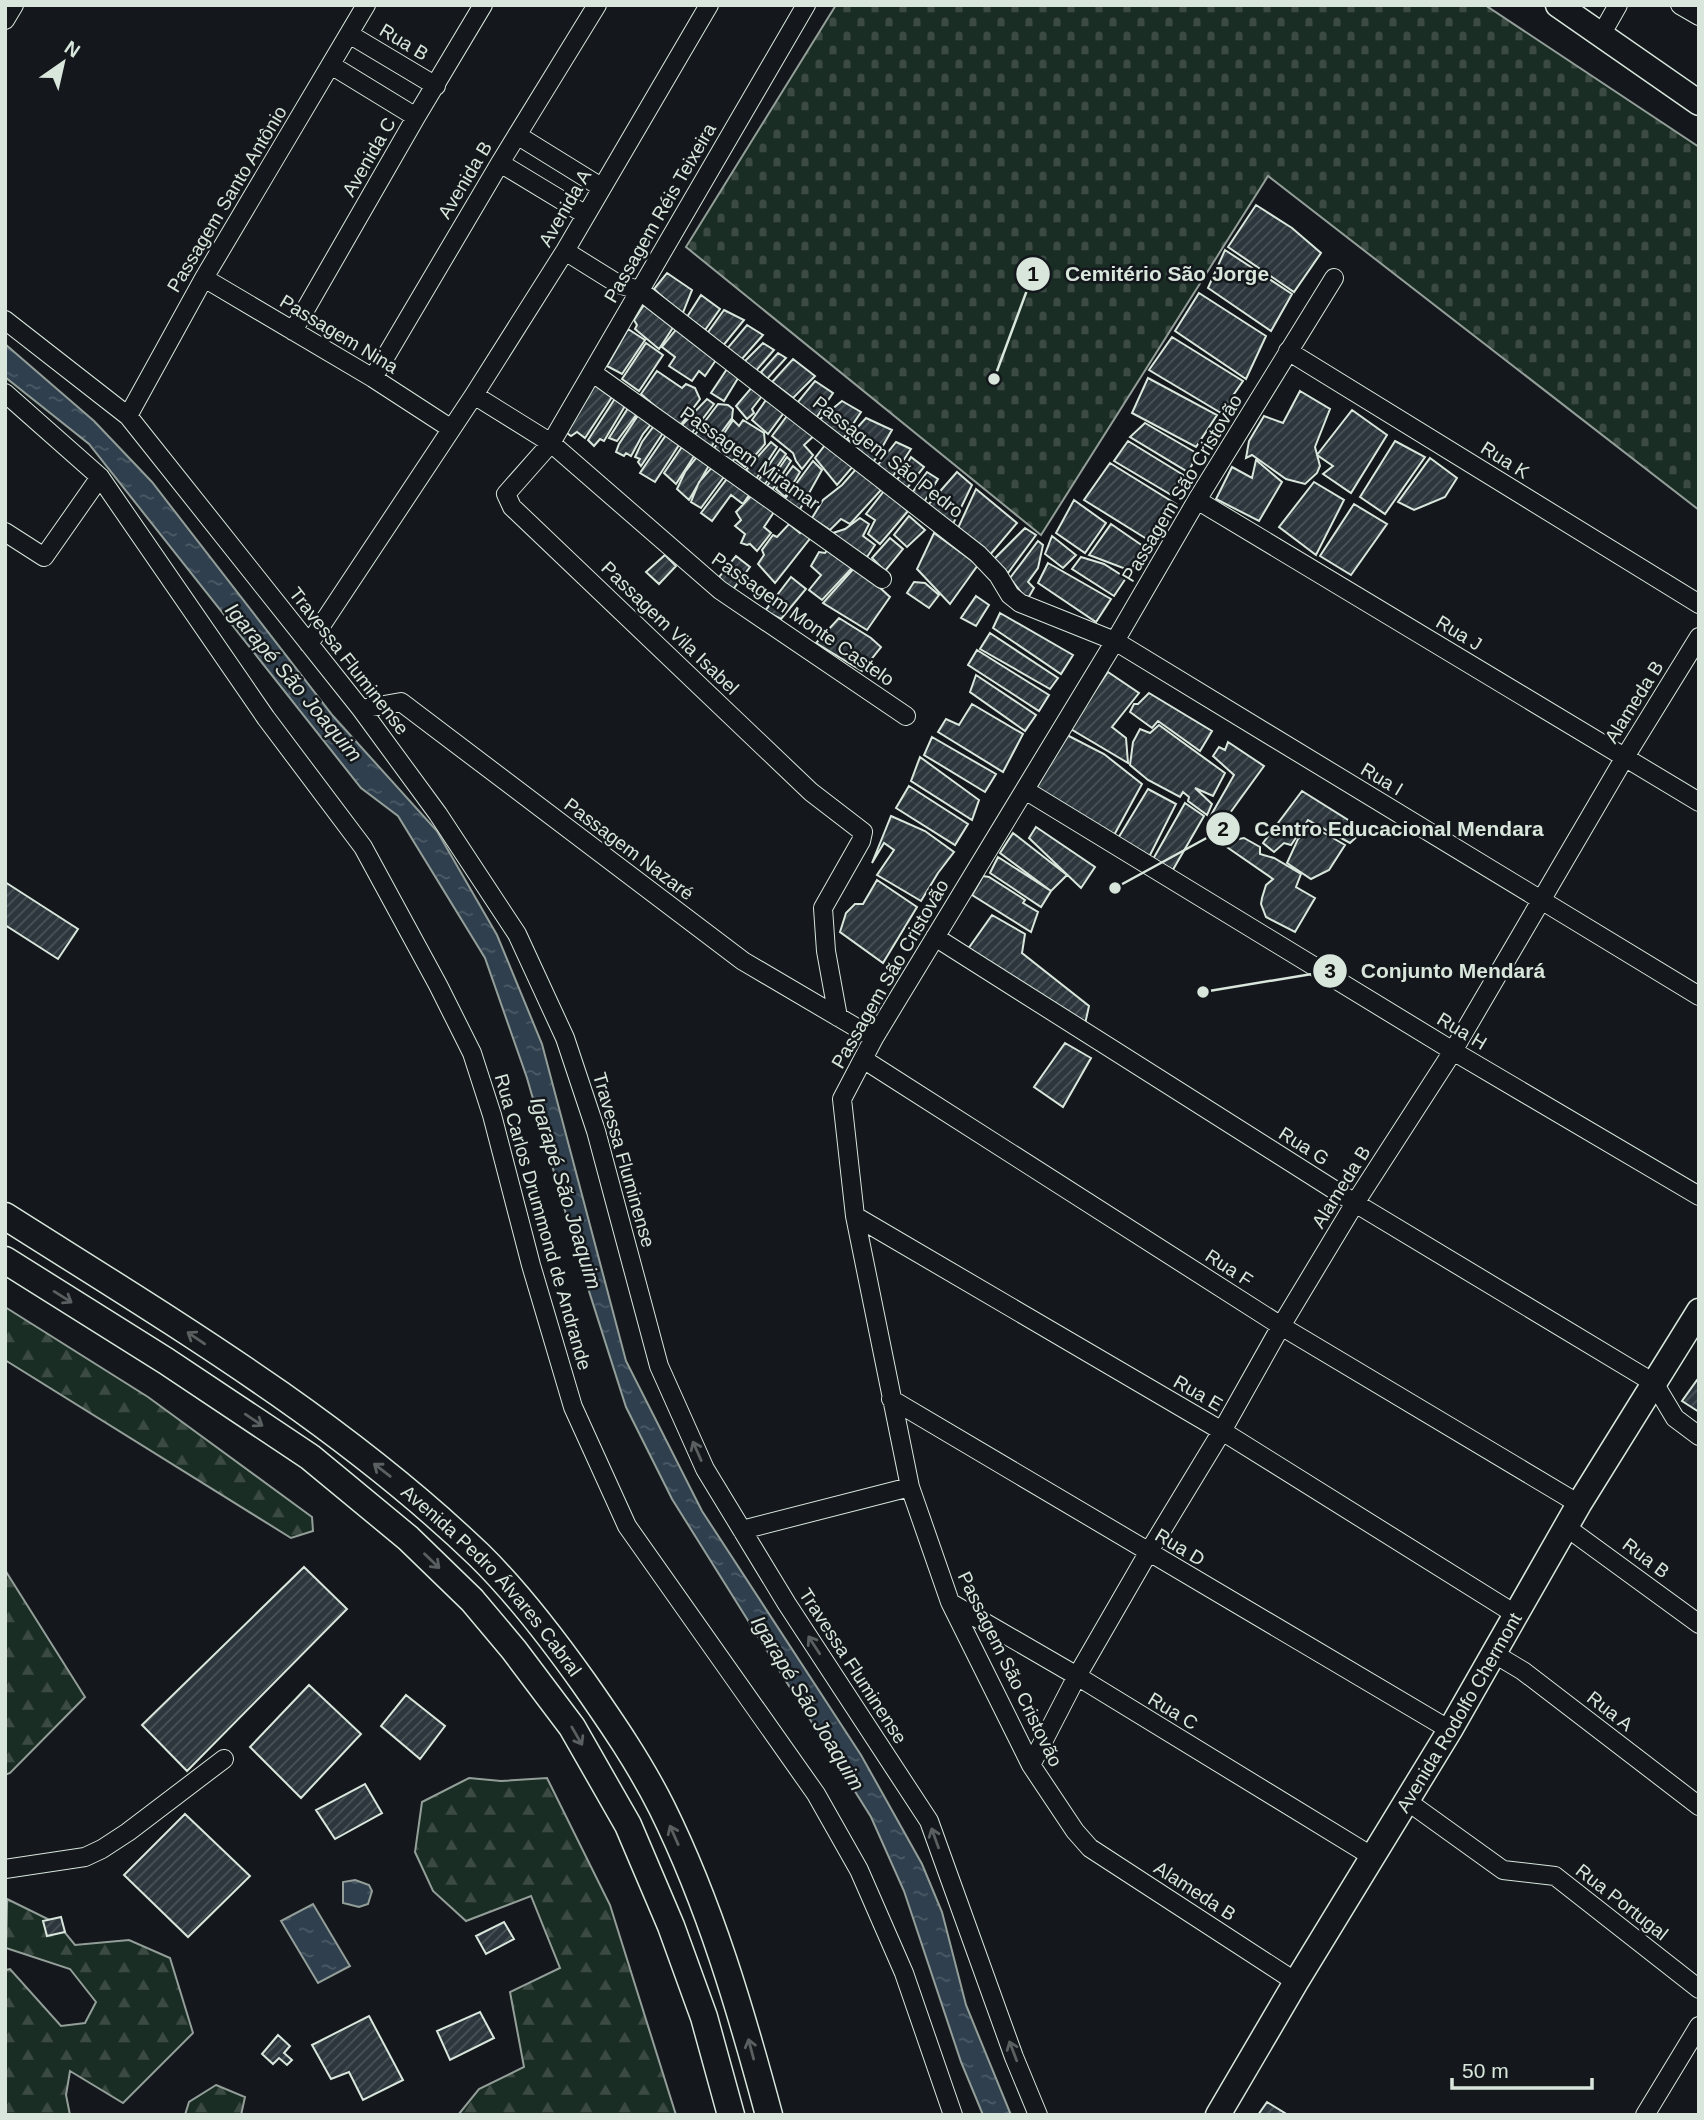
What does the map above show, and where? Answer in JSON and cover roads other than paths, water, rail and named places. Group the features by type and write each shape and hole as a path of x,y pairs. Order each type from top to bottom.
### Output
{"main road":[{"path":"1558,5 1699,103"},
{"name":"Avenida Pedro Álvares Cabral","path":"5,1216 304,1410 401,1485 471,1548 548,1631 612,1723 662,1807 699,1893 744,2023 769,2115"},
{"name":"Avenida Pedro Álvares Cabral","path":"5,1260 310,1457 408,1538 472,1600 572,1727 628,1825 671,1926 705,2017 731,2115"},
{"name":"Avenida Rodolfo Chermont","path":"1218,2115 1450,1730 1579,1504 1699,1311"}],"street":[{"path":"5,20 14,5"},
{"name":"Passagem Santo Antônio","path":"128,416 204,278 366,5"},
{"name":"Avenida C","path":"293,331 483,5"},
{"name":"Avenida B","path":"373,378 597,5"},
{"name":"Avenida A","path":"309,644 474,395 565,251 709,5"},
{"name":"Passagem Réis Teixeira","path":"551,443 806,5"},
{"path":"1601,35 1618,5"},
{"path":"1680,5 1699,16"},
{"name":"Rua B","path":"349,34 436,86"},
{"path":"331,65 416,117"},
{"path":"517,135 601,187"},
{"path":"500,163 586,215"},
{"name":"Passagem São Pedro","path":"565,251 618,284 639,290 978,554 998,575 1010,595 1020,603 1115,641"},
{"name":"Passagem Nina","path":"204,278 373,378 450,428"},
{"name":"Passagem São Cristovão","path":"1075,1831 1031,1766 950,1602 910,1487 855,1216 842,1100 874,1038 1026,790 1197,500 1334,278"},
{"name":"Travessa Fluminense","path":"5,320 128,416 361,709 439,814 517,934 565,1038 596,1131 659,1366 705,1469 741,1530 929,1821 1014,2057 1038,2115"},
{"name":"Rua K","path":"1288,351 1699,604"},
{"name":"Passagem Miramar","path":"593,373 882,579"},
{"name":"Rua Carlos Drummond de Andrande","path":"5,394 100,478 266,718 363,847 472,1053 573,1407 627,1526 816,1794 859,1870 904,1973 953,2115"},
{"name":"Passagem Monte Castelo","path":"474,395 551,443 720,590 906,716"},
{"name":"Passagem Vila Isabel","path":"551,443 506,495 512,507 811,792 863,832 861,841 823,908 825,951 838,1017"},
{"path":"5,532 44,557 100,478"},
{"name":"Rua J","path":"1197,500 1699,802"},
{"name":"Alameda B","path":"1031,1766 1077,1676 1281,1326 1355,1203 1453,1051 1625,757 1699,637"},
{"name":"Rua I","path":"1115,641 1699,996"},
{"name":"Passagem Nazaré","path":"361,709 401,702 743,961 874,1038"},
{"name":"Rua H","path":"1026,790 1453,1051 1699,1196"},
{"name":"Rua G","path":"935,937 1355,1203 1654,1383"},
{"name":"Rua F","path":"863,1059 1281,1326 1579,1504"},
{"name":"Rua E","path":"855,1216 1222,1431 1516,1614"},
{"path":"1654,1383 1675,1418 1699,1436"},
{"name":"Rua D","path":"891,1399 1450,1730"},
{"path":"741,1530 910,1487"},
{"name":"Rua B","path":"1566,1527 1699,1624"},
{"name":"Rua C","path":"950,1602 1077,1676 1373,1857"},
{"name":"Rua A","path":"1493,1653 1523,1671 1699,1806"},
{"path":"5,1869 85,1857 102,1849 224,1759"},
{"name":"Rua Portugal","path":"1407,1801 1503,1870 1555,1876 1699,1989"},
{"name":"Alameda B","path":"1075,1831 1090,1848 1296,1982"},
{"path":"1644,2115 1699,2026"}],"water":[{"name":"Igarapé São Joaquim","path":"5,344 94,421 152,482 333,716 437,831 497,935 542,1044 626,1361 702,1511 861,1755 922,1864 942,1912 966,2005 1011,2115 983,2115 961,2062 904,1891 871,1817 672,1499 626,1407 580,1263 527,1078 485,958 398,816 361,788 89,444 5,377"},
{"path":"355,1880 369,1885 372,1891 368,1904 359,1907 343,1903 343,1882"},
{"path":"313,1904 350,1966 318,1983 281,1921"}],"place":[{"name":"Cemitério São Jorge","path":"994,379"},
{"name":"Centro Educacional Mendara","path":"1115,888"},
{"name":"Conjunto Mendará","path":"1203,992"}]}
